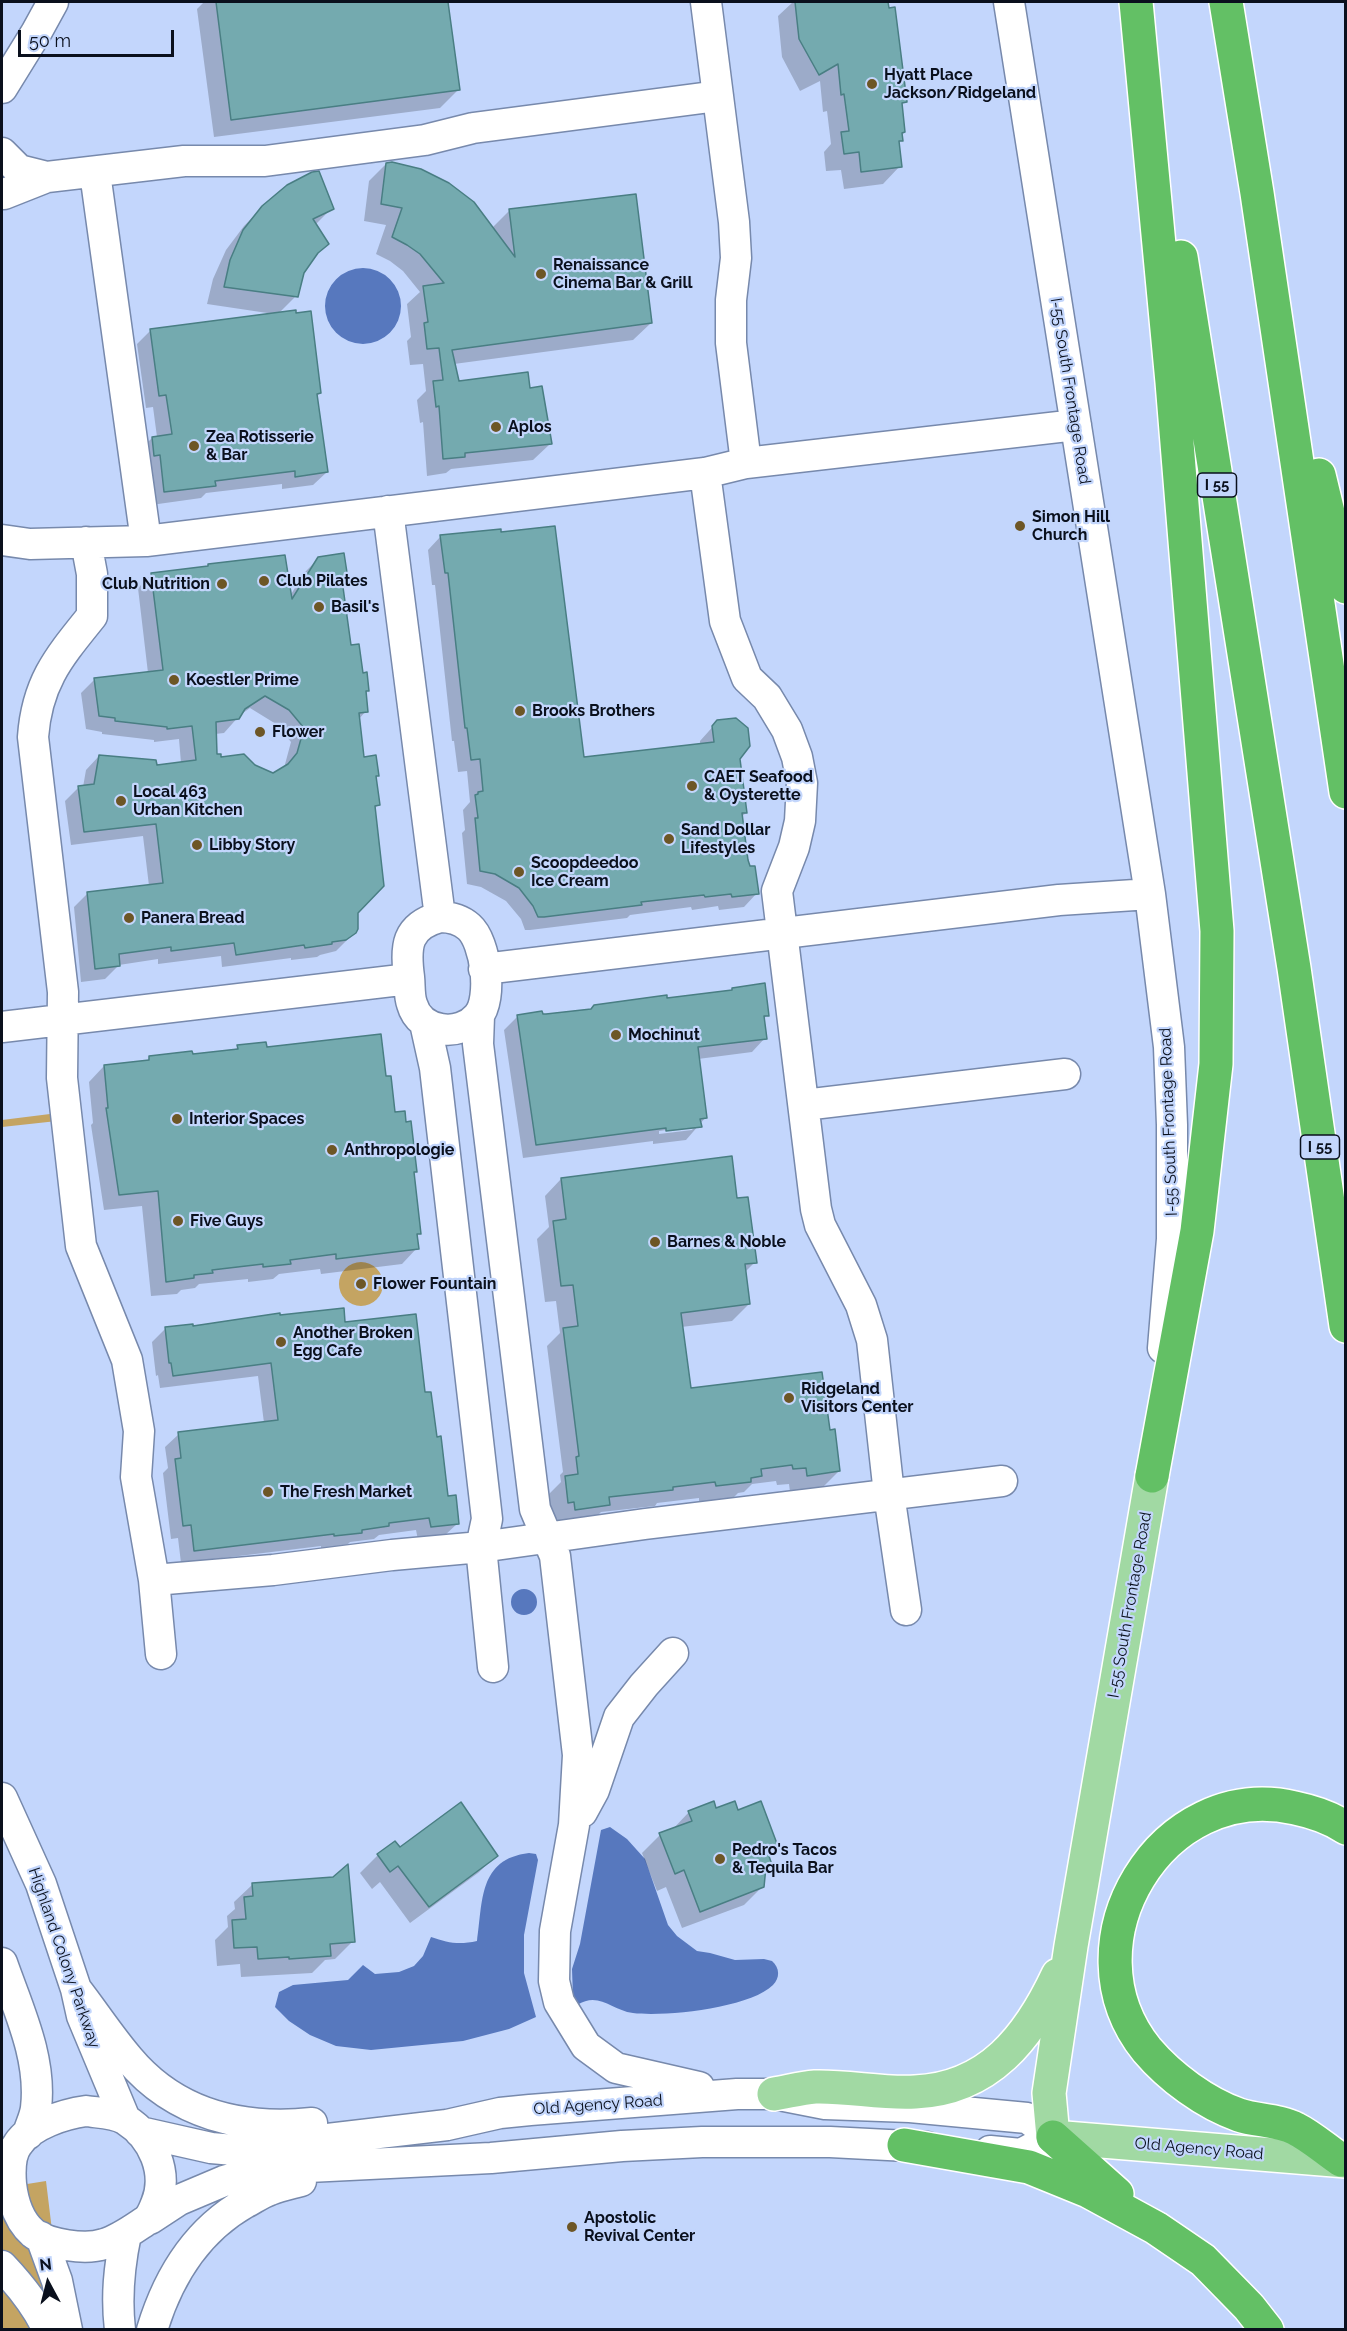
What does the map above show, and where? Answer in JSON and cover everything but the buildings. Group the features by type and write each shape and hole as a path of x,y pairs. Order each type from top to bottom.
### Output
{"highway":[{"name":"I 55","path":"1138,2 1292,956 1346,1326"},
{"path":"1138,2 1217,931 1216,1064 1197,1231 1152,1476"},
{"path":"1226,2 1257,193 1346,792"},
{"path":"1257,193 1334,546 1346,587"},
{"path":"1343,2161 1295,2128 1238,2115 1188,2088 1166,2071 1130,2025 1122,2003 1115,1965 1116,1940 1122,1911 1146,1864 1158,1851 1186,1829 1209,1815 1236,1807 1262,1804 1287,1806 1332,1818 1346,1828"},
{"path":"1053,2137 1156,2228"},
{"path":"904,2145 1029,2167 1088,2191 1156,2228 1203,2260 1268,2330"}],"main road":[{"name":"I-55 South Frontage Road","path":"1053,2137 1049,2093 1071,1946 1152,1476"},
{"path":"774,2094 813,2087 915,2092 941,2088 975,2078 1008,2054 1031,2025 1071,1946"},
{"name":"Old Agency Road","path":"1053,2137 1343,2161"}],"street":[{"path":"2,88 53,2"},
{"path":"706,2 734,222 736,258 731,300 730,343 746,463"},
{"name":"I-55 South Frontage Road","path":"1009,2 1150,894 1169,1047 1172,1239 1152,1476"},
{"path":"2,193 47,177 184,161 265,161 425,140 473,128 718,96"},
{"path":"2,153 19,170 47,177"},
{"path":"95,173 146,541"},
{"path":"2,540 30,544 146,541 705,472 746,463 1076,425"},
{"path":"705,472 725,621 747,678 767,697 787,730 797,757 802,783 801,821 794,847 777,891 816,1209 820,1225 861,1305 872,1340 889,1494 906,1610"},
{"path":"388,511 440,917"},
{"path":"86,542 93,580 92,616 57,658 44,687 35,716 33,737 63,992 62,1078 81,1246 127,1360 132,1380 139,1431 135,1478 154,1580 161,1654"},
{"path":"484,969 1059,900 1150,894"},
{"path":"425,1023 435,1028 453,1030 469,1025 479,1016 485,1005 487,992 481,945 471,928 452,917 428,920 418,927 410,938 406,950 412,1005 425,1023 435,1068 487,1519 481,1547 493,1667"},
{"path":"2,1027 409,979"},
{"path":"479,1016 478,1044 535,1509 555,1556 578,1755 574,1825 555,1931 554,1981 559,2002 586,2046 616,2068 737,2094"},
{"path":"804,1105 1065,1074"},
{"path":"154,1580 273,1570 392,1555 481,1547 1002,1481"},
{"path":"574,1825 594,1790 620,1717 644,1685 673,1653"},
{"name":"Highland Colony Parkway","path":"2,1798 41,1884 76,1989 82,2016 133,2125"},
{"path":"2,1963 28,2036 35,2064 36,2110 16,2144 12,2157 13,2198 19,2214 37,2235 57,2281 67,2330"},
{"path":"76,1989 129,2059 151,2082 181,2102 216,2118 255,2125 294,2125 445,2108 500,2113"},
{"name":"Old Agency Road","path":"133,2125 211,2148 234,2150 447,2125 500,2113 737,2094 774,2094 825,2103 910,2107 1027,2118 1053,2137"},
{"path":"16,2144 66,2114 86,2111 133,2125 153,2150 161,2169 159,2196 138,2226 118,2271 117,2306 120,2330"},
{"path":"2,2224 62,2245 83,2247 103,2244 138,2226 179,2200 245,2175 288,2168 371,2162 490,2158 622,2146 702,2142 830,2142 1021,2154 1053,2137"},
{"path":"152,2330 161,2300 178,2267 198,2241 229,2212 267,2190 371,2162"},
{"path":"2,2266 42,2316 48,2330"}],"shaded area":[{"path":"51,1094 57,1121 2,1127 2,1120 50,1114 48,1097"},
{"name":"Flower Fountain","path":"361,1262 376,1269 383,1284 376,1299 361,1306 346,1299 339,1284 346,1269"},
{"path":"46,2181 64,2329 2,2330 2,2188"}],"water":[{"path":"363,268 377,271 390,279 398,292 401,306 398,320 390,333 377,341 363,344 349,341 336,333 328,320 325,306 328,292 336,279 349,271"},
{"path":"524,1589 533,1593 537,1602 533,1611 524,1615 515,1611 511,1602 515,1593"},
{"path":"610,1827 627,1839 645,1859 668,1925 677,1936 697,1951 735,1960 772,1961 778,1973 773,1985 746,2000 685,2012 633,2013 592,2000 577,2005 573,1998 572,1969 580,1944 601,1830"},
{"path":"529,1853 536,1854 538,1860 524,1935 524,1973 536,2017 509,2029 463,2041 371,2050 336,2046 310,2035 289,2021 275,2007 279,1992 293,1985 348,1980 363,1965 375,1974 399,1972 414,1966 423,1956 431,1937 454,1943 477,1941 483,1898 492,1873 500,1864 512,1857"}],"place":[{"name":"Hyatt Place Jackson/Ridgeland","path":"872,84"},
{"name":"Renaissance Cinema Bar & Grill","path":"541,274"},
{"name":"Aplos","path":"496,427"},
{"name":"Zea Rotisserie & Bar","path":"194,446"},
{"name":"Simon Hill Church","path":"1020,526"},
{"name":"Club Pilates","path":"264,581"},
{"name":"Club Nutrition","path":"222,584"},
{"name":"Basil's","path":"319,607"},
{"name":"Koestler Prime","path":"174,680"},
{"name":"Brooks Brothers","path":"520,711"},
{"name":"Flower","path":"260,732"},
{"name":"CAET Seafood & Oysterette","path":"692,786"},
{"name":"Local 463 Urban Kitchen","path":"121,801"},
{"name":"Sand Dollar Lifestyles","path":"669,839"},
{"name":"Libby Story","path":"197,845"},
{"name":"Scoopdeedoo Ice Cream","path":"519,872"},
{"name":"Panera Bread","path":"129,918"},
{"name":"Mochinut","path":"616,1035"},
{"name":"Interior Spaces","path":"177,1119"},
{"name":"Anthropologie","path":"332,1150"},
{"name":"Five Guys","path":"178,1221"},
{"name":"Barnes & Noble","path":"655,1242"},
{"name":"Flower Fountain","path":"361,1284"},
{"name":"Another Broken Egg Cafe","path":"281,1342"},
{"name":"Ridgeland Visitors Center","path":"789,1398"},
{"name":"The Fresh Market","path":"268,1492"},
{"name":"Pedro's Tacos & Tequila Bar","path":"720,1859"},
{"name":"Apostolic Revival Center","path":"572,2227"}]}
